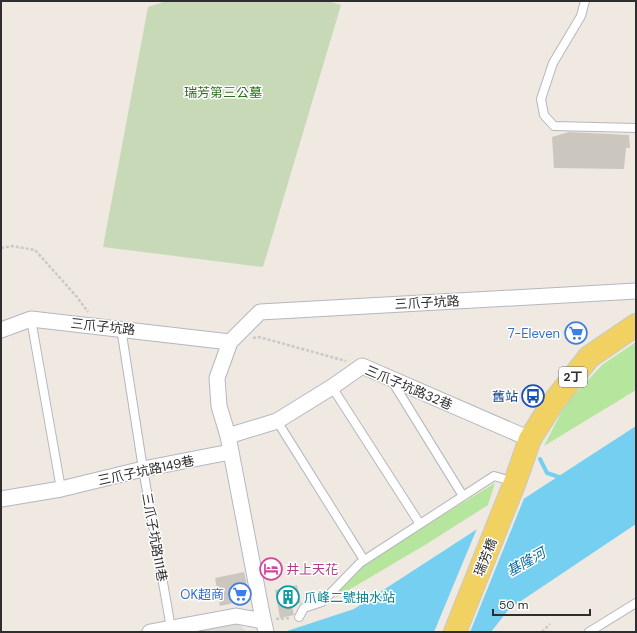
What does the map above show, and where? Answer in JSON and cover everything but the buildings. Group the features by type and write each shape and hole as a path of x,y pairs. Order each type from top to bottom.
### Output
{"main road":[{"name":"2丁","path":"514,482 530,439 552,404 590,357 636,325"},
{"name":"瑞芳橋","path":"455,632 514,482"}],"street":[{"name":"三爪子坑路","path":"265,626 228,436 219,406 217,378 230,342 260,312 636,291"},
{"name":"三爪子坑路","path":"1,330 31,319 121,328 230,342"},
{"name":"三爪子坑路32巷","path":"228,436 277,421 332,387 362,366 530,439"},
{"name":"三爪子坑路149巷","path":"1,499 61,489 230,452"},
{"path":"150,632 236,616 265,626"}],"lane":[{"path":"585,1 581,16 553,63 541,99 544,115 554,126 636,128"},
{"path":"31,319 61,489"},
{"name":"三爪子坑路111巷","path":"121,328 143,470 171,628"},
{"path":"390,378 463,496"},
{"path":"332,387 420,524"},
{"path":"277,421 364,560"},
{"path":"299,617 304,608 322,602 364,560 494,476 514,482"},
{"path":"589,632 636,603"}],"path":[{"path":"1,248 12,246 35,250 77,297 97,326"},
{"path":"230,342 260,337 362,366"},
{"path":"265,626 299,617"},
{"path":"542,632 550,624"}],"green space":[{"name":"瑞芳第三公墓","path":"167,1 328,1 341,5 263,267 103,247 148,7"},
{"path":"636,342 636,390 544,446 565,405 602,365"},
{"path":"495,483 488,505 425,545 335,598 349,575 395,544"}],"shaded area":[{"path":"235,620 247,632 161,632"}],"water":[{"name":"基隆河","path":"636,426 636,524 509,609 491,632 284,632 354,609"}],"pier":[{"path":"525,496 470,632 434,632 478,526"}],"waterway":[{"path":"540,459 547,473 562,478"}],"place":[{"name":"7-Eleven","path":"576,333"},
{"name":"舊站","path":"533,396"},
{"name":"井上天花","path":"271,569"},
{"name":"OK超商","path":"240,594"},
{"name":"爪峰二號抽水站","path":"288,597"}]}
